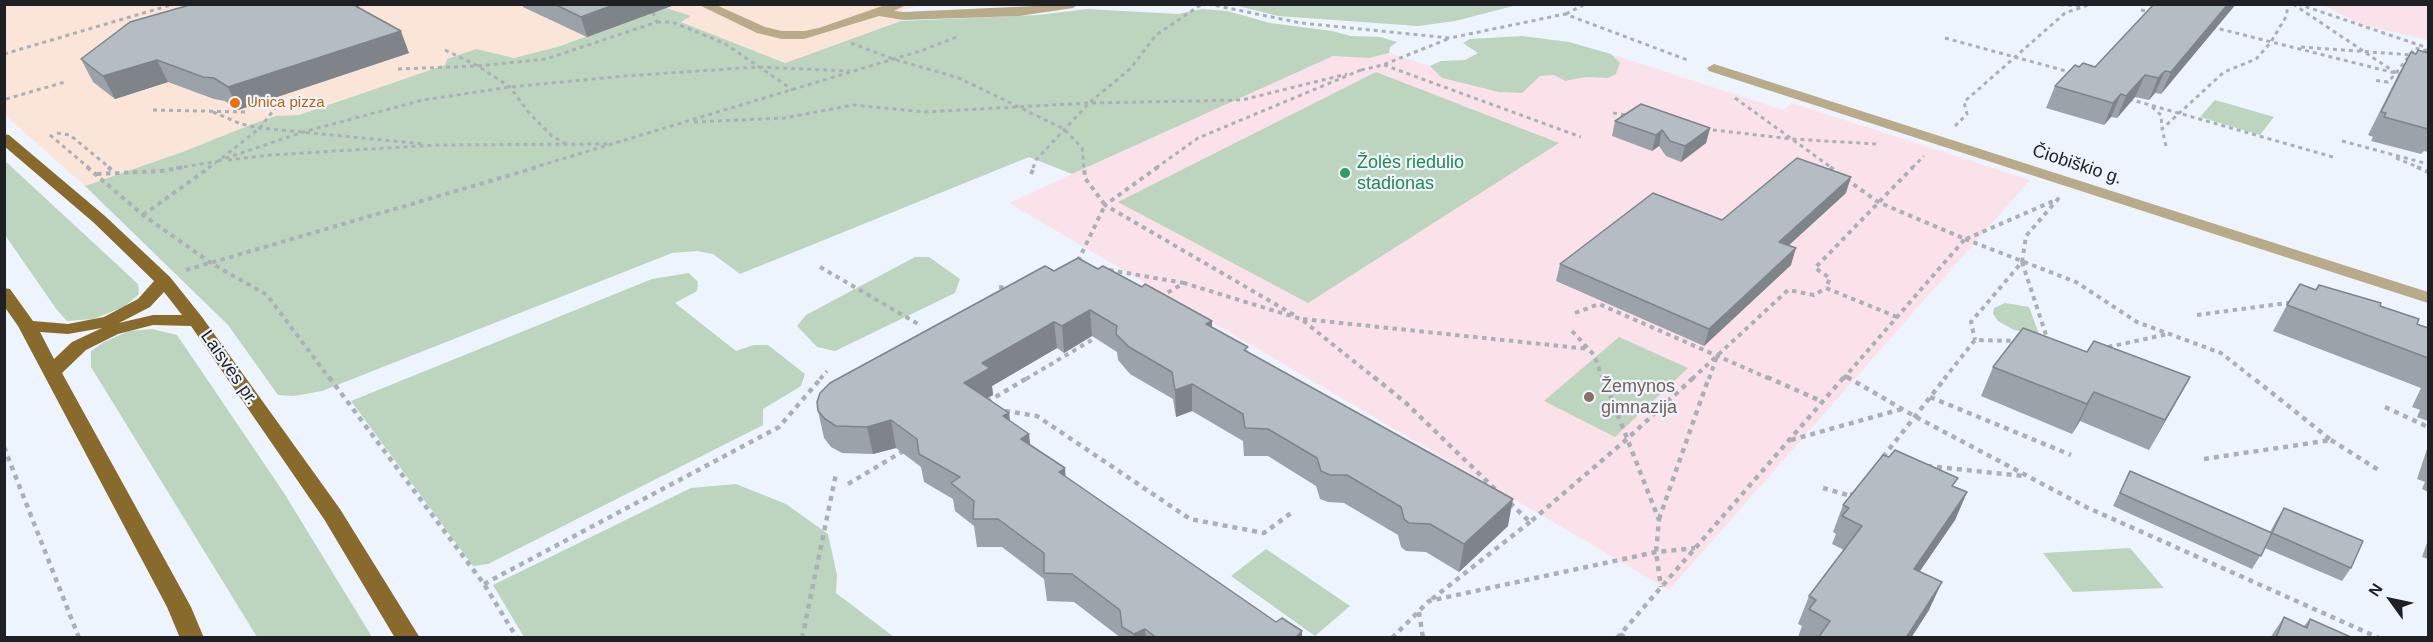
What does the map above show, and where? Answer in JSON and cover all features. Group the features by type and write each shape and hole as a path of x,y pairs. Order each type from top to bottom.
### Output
{"main road":[{"name":"Laisvės pr.","path":"4,138 99,219 161,279 195,321 332,514 408,638"},
{"path":"27,326 68,329 109,321 144,303 161,279"},
{"path":"4,293 27,326 178,607 192,638"},
{"path":"52,372 79,346 112,330 153,320 195,321"}],"street":[{"path":"703,4 761,30 782,35 822,32 902,4"},
{"path":"881,12 903,16 996,13 1049,9 1073,4"},
{"name":"Čiobiškio g.","path":"1714,68 2428,298"}],"path":[{"path":"4,54 174,4"},
{"path":"1031,174 1036,160 1089,103 1131,68 1156,35 1203,4"},
{"path":"1208,4 1301,23 1450,38"},
{"path":"687,122 785,118 853,105 925,112 1089,103 1242,100 1383,65 1450,38 1565,14 1586,4"},
{"path":"2044,4 2090,5"},
{"path":"2163,129 2224,72 2256,59 2271,42 2287,15 2287,4"},
{"path":"2293,4 2396,73"},
{"path":"2298,4 2428,51"},
{"path":"1392,638 1429,601 1530,522 1627,439 1788,290 1814,295 1826,288 1830,278 1815,268 1967,114 1964,102 2065,13 2090,5"},
{"path":"649,6 657,22"},
{"path":"2140,10 2159,14"},
{"path":"1565,14 1690,61"},
{"path":"398,69 478,66 546,59 657,22 672,22 724,43 793,90"},
{"path":"2206,26 2404,75"},
{"path":"822,32 893,59 959,78 1064,129 1082,148 1085,178 1105,204 1302,319 1406,403 1530,522"},
{"path":"161,279 854,72 964,34"},
{"path":"1945,38 2066,71"},
{"path":"2288,46 2367,53 2410,54 2428,51"},
{"path":"2373,80 2388,82 2415,48 2428,51"},
{"path":"445,50 478,66 510,87 529,113 552,136 567,145"},
{"path":"1383,65 1581,137"},
{"path":"218,161 303,132 423,100 510,87 624,76 759,67 854,72"},
{"path":"1087,267 1076,265 1105,204 1198,138 1360,70"},
{"path":"6,99 65,82"},
{"path":"1728,94 1878,202 2076,282 2137,322 2221,353 2331,441 2380,471"},
{"path":"2123,97 2333,157"},
{"path":"2150,105 2161,115 2166,146"},
{"path":"143,215 260,128 275,108"},
{"path":"153,110 246,112"},
{"path":"213,112 241,124 260,128 436,145"},
{"path":"1613,113 1635,117"},
{"path":"1701,128 1792,139 1884,144"},
{"path":"57,133 69,135 115,173"},
{"path":"50,135 143,215 211,263 267,295 484,584 517,638"},
{"path":"2342,141 2428,164"},
{"path":"96,174 161,171 270,155 436,145 616,144"},
{"path":"2381,151 2428,172"},
{"path":"1626,638 1619,636 1965,239 2058,199 2026,236 2022,262 2050,348"},
{"path":"1975,340 1971,322 2022,262"},
{"path":"820,267 920,326"},
{"path":"1098,268 1184,283 1302,319 1589,349"},
{"path":"1156,299 1184,283"},
{"path":"999,287 1020,288"},
{"path":"1826,288 1897,316"},
{"path":"2197,315 2282,302 2305,302"},
{"path":"1575,313 1599,304 1823,402"},
{"path":"1572,331 1594,355 1659,520"},
{"path":"2100,349 2169,334"},
{"path":"977,408 1095,338"},
{"path":"1891,462 1879,461 1975,340 2005,339 2028,344"},
{"path":"1661,587 1656,552 1659,520 1717,356"},
{"path":"484,584 779,427 827,371"},
{"path":"1845,376 1916,417 2137,531 2379,638"},
{"path":"1930,397 2071,455"},
{"path":"2385,407 2428,426"},
{"path":"1790,440 1902,409"},
{"path":"997,410 1037,416 1190,519 1264,533 1291,513"},
{"path":"2204,459 2331,441"},
{"path":"4,447 79,638"},
{"path":"849,484 908,448"},
{"path":"1925,466 2028,476"},
{"path":"802,638 836,474"},
{"path":"1823,488 1851,496 1858,487"},
{"path":"1429,601 1656,552 1696,548"},
{"path":"1418,612 1423,638"}],"shaded area":[{"path":"5,5 918,5 903,10 901,21 785,63 680,21 690,16 666,8 557,47 514,58 476,49 447,59 445,65 299,115 276,116 255,123 185,151 85,186 5,115"},
{"path":"2323,5 2428,5 2428,40 2362,25"},
{"name":"Žemynos gimnazija","path":"1389,53 1430,66 1442,78 1499,92 1540,76 1554,75 1565,81 1586,77 1608,78 1616,74 1620,64 1611,54 1783,110 1792,103 2030,180 1669,590 1009,203 1333,55 1369,58"}],"green space":[{"path":"1517,4 1455,21 1418,26 1278,16 1234,5"},
{"path":"666,8 691,16 681,22 785,63 901,21 1038,15 1087,9 1178,14 1202,9 1227,11 1270,23 1332,31 1351,36 1380,37 1397,42 1390,47 1389,53 1369,58 1333,56 1072,174 1029,157 740,274 713,254 697,251 672,253 322,391 294,396 278,395 228,325 85,186 185,151 255,123 276,116 299,115 445,65 447,59 476,49 514,58 557,47"},
{"path":"1522,36 1569,42 1611,54 1620,63 1616,74 1608,78 1586,77 1565,81 1554,75 1540,76 1522,93 1499,92 1442,78 1430,66 1441,61 1465,60 1478,53 1463,43 1470,39"},
{"name":"Žolės riedulio stadionas","path":"1376,72 1559,143 1308,303 1118,202"},
{"path":"2215,100 2274,117 2260,135 2200,117"},
{"path":"4,160 138,284 139,294 124,307 93,319 67,321 5,235"},
{"path":"915,257 929,257 960,279 955,293 835,351 817,347 797,326 806,315"},
{"path":"689,273 698,282 697,291 675,303 736,351 754,345 768,345 805,374 801,386 763,409 763,425 488,564 473,566 351,401 652,279"},
{"path":"2005,303 2029,307 2039,334 2014,330 1998,321 1993,314 1994,308"},
{"path":"152,329 177,335 284,493 372,637 257,637 91,367 91,351 104,342 129,331"},
{"path":"1619,337 1688,368 1615,437 1544,401"},
{"path":"736,484 786,504 828,534 837,575 836,593 894,637 524,637 493,585 691,488"},
{"path":"2130,548 2164,588 2073,592 2043,553"},
{"path":"1266,549 1350,606 1315,636 1231,576"}],"building":[{"path":"193,4 352,4 401,31 228,87 214,78 203,77 157,60 103,76 81,59 130,22"},
{"path":"554,4 616,4 581,17"},
{"path":"2154,4 2228,4 2171,72 2165,71 2158,78 2145,75 2126,96 2121,94 2113,103 2055,86 2075,65 2079,67 2083,63 2095,67"},
{"path":"2418,50 2428,53 2428,129 2384,117 2386,113 2381,112 2411,52 2416,54"},
{"path":"1641,104 1710,128 1685,146 1670,141 1662,130 1656,135 1615,121"},
{"path":"1797,158 1851,177 1779,242 1796,248 1709,329 1560,264 1653,193 1722,220"},
{"path":"1078,258 1098,269 1103,266 1142,287 1145,284 1212,321 1206,324 1248,347 1244,350 1513,499 1464,544 1430,524 1409,523 1404,519 1401,507 1347,475 1330,475 1321,471 1317,458 1268,429 1245,428 1243,414 1192,384 1175,390 1172,372 1129,347 1116,334 1117,326 1090,310 1062,326 1054,322 982,363 990,368 964,383 1009,413 1003,416 1029,434 1021,439 1065,468 1059,472 1276,622 1282,618 1302,631 1296,637 1298,638 1157,638 1145,629 1134,634 1122,627 1120,610 1072,574 1044,573 1044,553 998,519 973,519 974,501 951,483 960,477 919,454 917,439 891,420 867,427 836,426 818,411 817,402 820,393 830,383 1045,266 1054,271"},
{"path":"2300,284 2316,290 2319,285 2381,303 2380,306 2419,319 2417,324 2428,328 2428,358 2287,305"},
{"path":"2023,328 2087,352 2094,341 2190,377 2165,420 2094,392 2087,404 1993,367"},
{"path":"1895,450 1958,478 1952,486 1967,492 1914,569 1942,582 1906,638 1818,638 1830,621 1809,609 1816,600 1809,596 1862,526 1842,516 1849,508 1843,505 1883,455 1889,457"},
{"path":"2130,471 2272,533 2261,556 2120,493"},
{"path":"2284,508 2363,541 2351,568 2272,533"},
{"path":"2284,617 2307,628 2310,619 2353,638 2276,638"}],"place":[{"name":"Unica pizza","path":"235,103"},
{"name":"Žolės riedulio stadionas","path":"1345,173"},
{"name":"Žemynos gimnazija","path":"1589,397"}]}
